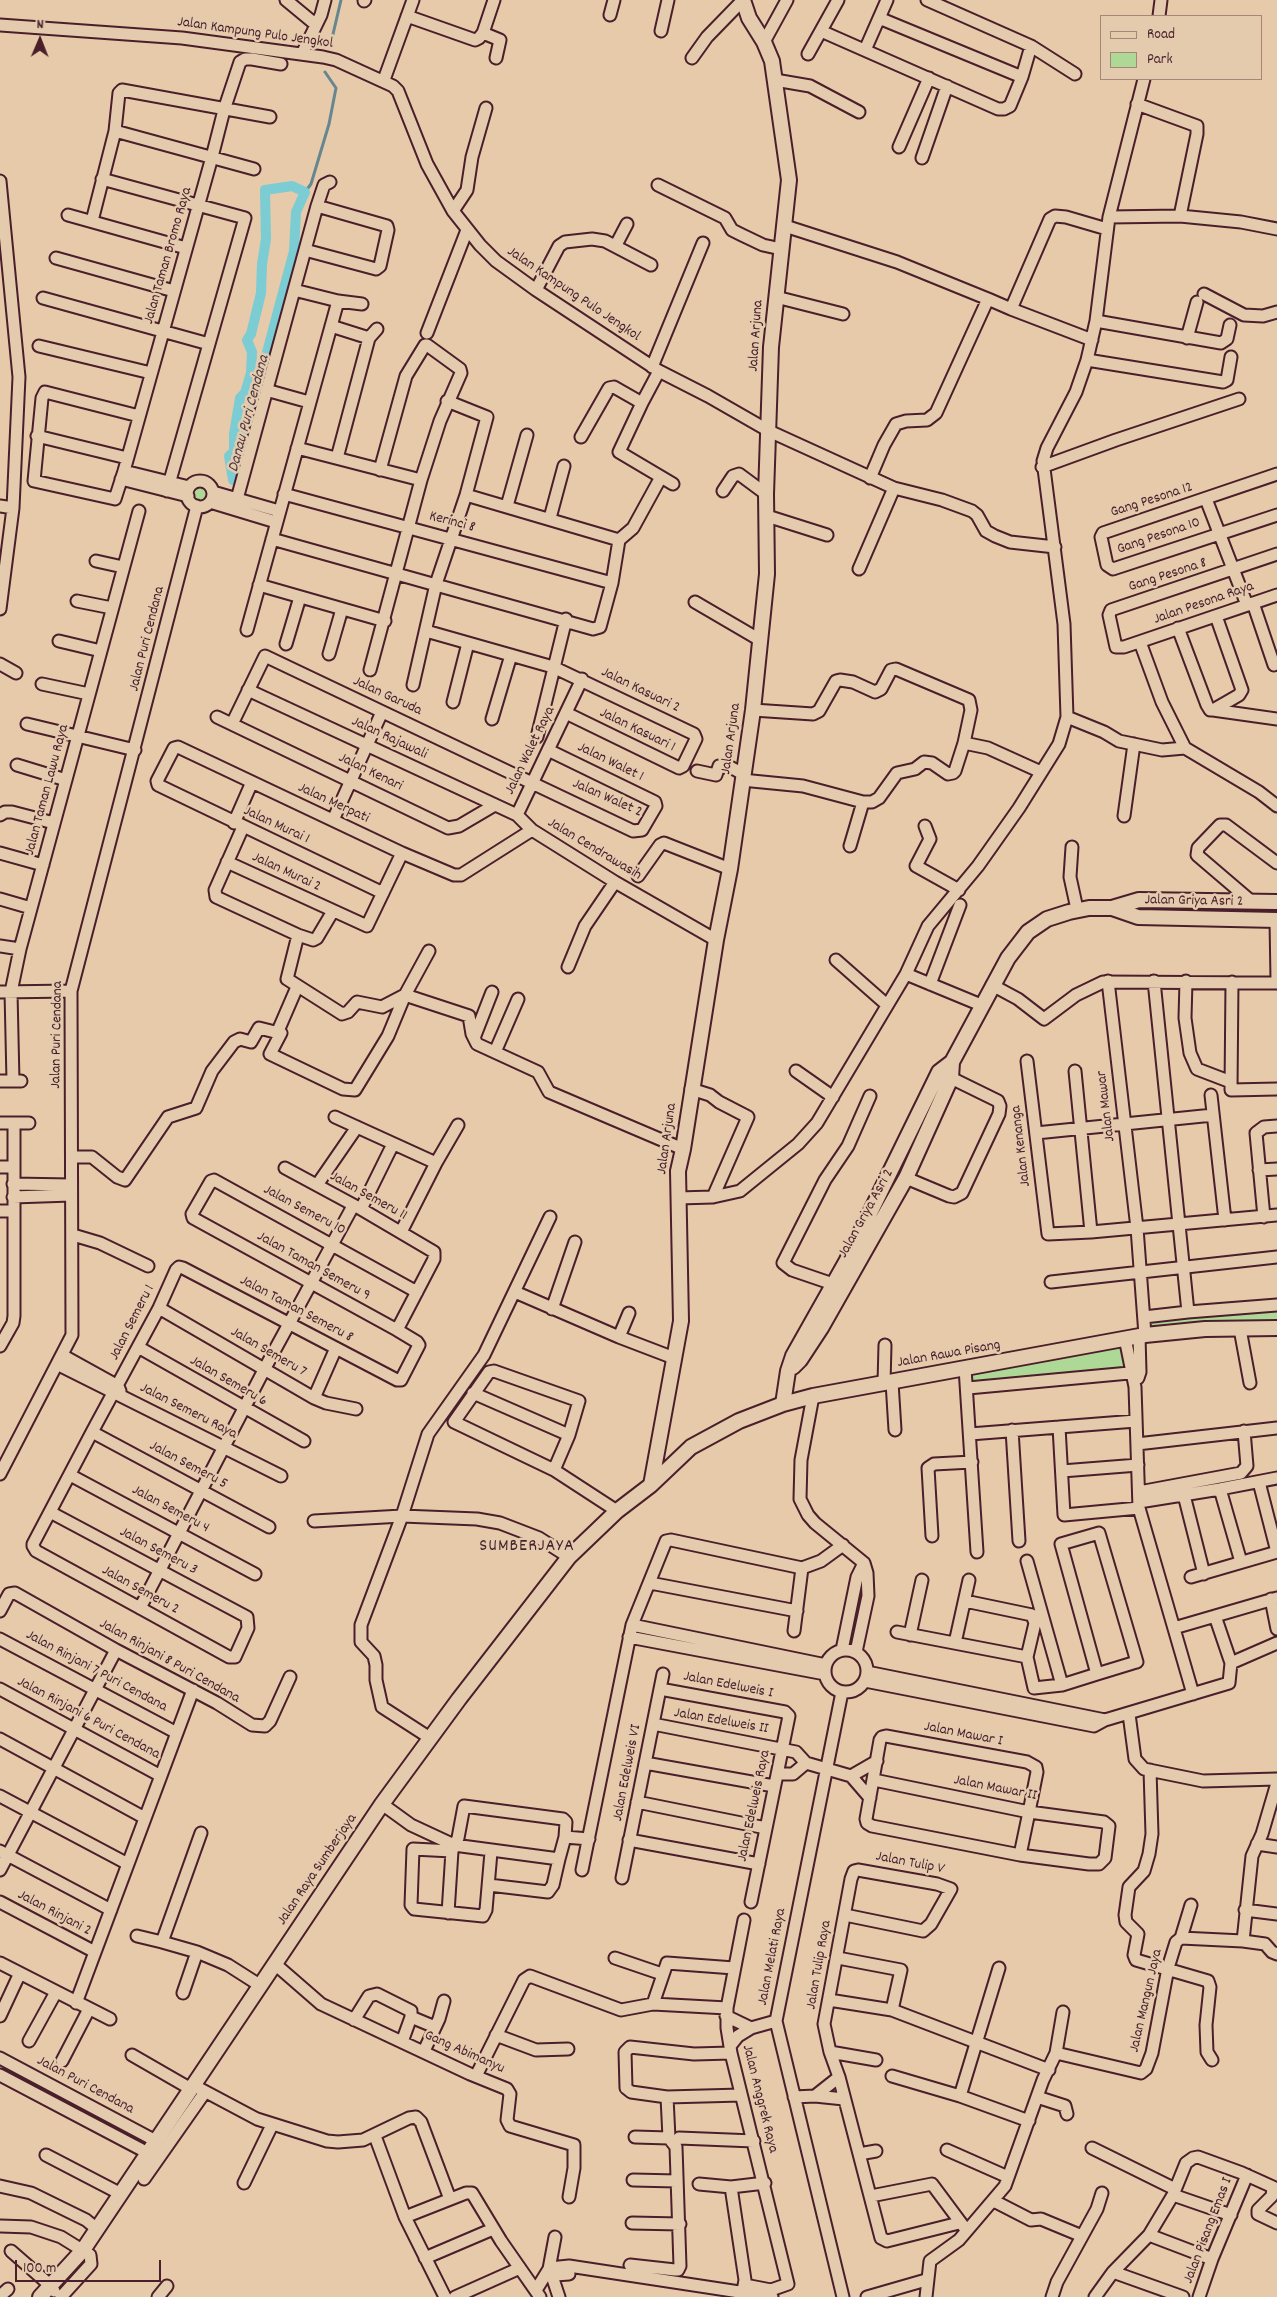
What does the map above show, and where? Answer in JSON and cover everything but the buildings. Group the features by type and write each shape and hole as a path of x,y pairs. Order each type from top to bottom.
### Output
{"street":[{"path":"286,0 315,24"},
{"path":"302,54 321,15 325,0"},
{"path":"385,76 413,0"},
{"path":"610,15 614,0"},
{"path":"661,31 668,0"},
{"path":"692,58 707,37 743,0"},
{"name":"Jalan Arjuna","path":"651,1485 674,1358 682,1298 678,1171 716,940 730,869 753,710 767,574 766,494 771,347 789,180 772,61 764,42 749,18 743,0"},
{"path":"764,42 787,0"},
{"path":"808,54 838,0"},
{"path":"865,50 887,0"},
{"path":"926,0 1031,46 1076,74"},
{"path":"1159,15 1161,0"},
{"path":"407,16 472,40 479,38 483,33 490,1"},
{"path":"879,18 1022,77"},
{"name":"Jalan Kampung Pulo Jengkol","path":"0,25 182,38 323,57 336,60 397,88 426,164 453,211 496,261 536,290 655,369 708,396 769,431 894,488 942,500 972,511 986,531 995,536 1018,543 1055,547"},
{"path":"821,31 998,109 1010,106 1022,77 1031,46"},
{"path":"483,33 500,40 496,58"},
{"name":"Jalan Taman Bromo Raya","path":"37,436 34,481 115,499 224,110 241,60 252,59 281,64"},
{"path":"899,147 929,78"},
{"path":"776,80 810,86 859,112"},
{"path":"678,1198 713,1198 735,1194 746,1188 798,1144 817,1123 906,974 928,926 959,890 1001,834 1059,744 1067,717 1064,624 1055,547 1042,467 1046,448 1076,392 1087,360 1096,321 1109,217 1144,80"},
{"path":"922,158 947,86"},
{"path":"92,222 115,131 120,91 124,89 224,110 270,117"},
{"path":"1137,104 1197,126 1180,216"},
{"path":"453,211 467,190 472,156 486,108"},
{"path":"115,131 254,169"},
{"path":"102,179 245,218 168,486"},
{"path":"0,181 7,274 18,363 13,508 0,609"},
{"path":"237,499 317,206 324,185 330,182"},
{"path":"658,185 725,218 732,230 763,245 781,249"},
{"path":"306,250 376,269 380,266 388,230 387,226 317,206"},
{"path":"1042,210 1055,216 1066,217 1107,229"},
{"path":"68,215 186,248"},
{"path":"1011,309 1046,223 1055,216"},
{"path":"1109,217 1180,216 1241,222 1277,229"},
{"path":"616,246 628,224"},
{"path":"785,226 897,262 1092,340"},
{"path":"427,333 468,230"},
{"path":"536,290 562,243 592,239 616,246 651,265"},
{"path":"673,484 619,452 642,403 703,244"},
{"path":"56,258 174,291"},
{"path":"294,290 338,301 362,304"},
{"path":"776,297 843,314"},
{"path":"43,298 210,344"},
{"path":"1187,338 1200,298 1244,315 1263,316 1277,312"},
{"path":"870,478 884,444 896,424 906,421 927,420 936,413 988,299"},
{"path":"247,630 338,301"},
{"path":"1096,321 1223,343 1227,338 1230,325"},
{"path":"331,326 369,338"},
{"path":"337,458 369,338 377,329"},
{"path":"370,670 410,527 421,480 447,401 461,374 460,369 450,358 425,345 406,376 380,470"},
{"path":"39,346 151,373"},
{"path":"1087,360 1222,382 1227,380 1231,357"},
{"path":"581,436 611,387 642,403"},
{"path":"266,390 309,402"},
{"path":"128,458 37,436 42,395 47,392 139,416"},
{"path":"1042,467 1239,399"},
{"path":"413,685 436,584 450,538 466,496 487,417 447,401"},
{"path":"507,506 528,435"},
{"path":"297,448 421,480"},
{"path":"550,518 564,466"},
{"path":"723,491 733,476 739,474 766,494"},
{"name":"Gang Pesona 12","path":"1108,567 1101,538 1106,532 1277,474"},
{"path":"123,475 189,491"},
{"path":"272,539 598,629 602,624 612,583 619,540 633,528 661,477"},
{"path":"203,481 210,485 212,497 204,506 198,506 191,503 189,491 196,482 203,481"},
{"path":"859,569 894,488"},
{"name":"Kerinci 8","path":"284,494 612,583"},
{"path":"466,496 550,518 619,540"},
{"path":"212,497 237,499 278,516"},
{"path":"212,497 278,516"},
{"path":"1206,499 1274,665"},
{"path":"0,506 13,508"},
{"name":"Jalan Puri Cendana","path":"0,1474 71,1339 73,1326 73,1235 71,1190 71,991 198,506"},
{"name":"Jalan Taman Lawu Raya","path":"0,1081 17,1081 6,992 20,949 139,510"},
{"name":"Gang Pesona 10","path":"1108,567 1113,569 1277,514"},
{"path":"767,516 827,535"},
{"name":"Gang Pesona 8","path":"1116,647 1109,615 1111,610 1277,554"},
{"path":"96,561 123,567"},
{"path":"259,585 384,621"},
{"name":"Jalan Pesona Raya","path":"1116,647 1124,647 1140,642 1277,595"},
{"path":"286,644 300,596"},
{"path":"77,601 112,608"},
{"path":"695,602 760,640"},
{"path":"329,654 342,608"},
{"path":"1211,709 1238,695 1242,690 1216,616"},
{"path":"537,737 566,619"},
{"path":"1178,628 1211,709"},
{"name":"Jalan Kasuari 2","path":"426,631 553,666 582,679 694,734 696,738 689,754"},
{"path":"59,642 100,651"},
{"name":"Jalan Pesona Raya","path":"1140,642 1162,702 1185,748"},
{"path":"453,702 468,643"},
{"path":"492,719 511,655"},
{"name":"Jalan Garuda","path":"248,690 265,656 533,782"},
{"path":"0,664 16,673"},
{"path":"697,771 716,775 719,766 732,768 742,777 803,786 863,802 877,800 897,773 915,769 924,762 932,763 948,774 953,773 964,743 971,710 969,700 896,669 891,670 881,689 875,692 853,682 840,680 836,682 819,711 813,714 753,710"},
{"name":"Jalan Walet Raya","path":"532,830 517,815 582,679"},
{"path":"42,684 89,694"},
{"path":"232,724 248,690"},
{"name":"Jalan Rajawali","path":"248,690 493,806 517,815"},
{"path":"1211,709 1277,719"},
{"path":"333,820 382,712"},
{"name":"Jalan Kasuari 1","path":"566,713 679,768 683,766 689,754"},
{"name":"Jalan Kenari","path":"218,717 448,828 458,826 493,806"},
{"path":"1067,717 1104,732 1117,740 1166,750 1185,748 1259,792 1277,806"},
{"path":"27,724 135,750"},
{"path":"964,743 988,748 1041,772"},
{"path":"1124,816 1134,744"},
{"name":"Jalan Merpati","path":"157,783 174,748 177,746 402,853"},
{"name":"Jalan Walet 1","path":"548,750 655,802 656,805"},
{"path":"17,765 66,780"},
{"path":"252,782 227,862 215,890 216,896 298,936 316,939 333,911"},
{"name":"Jalan Walet 2","path":"533,782 636,832 642,830 656,805"},
{"name":"Jalan Murai 1","path":"157,783 239,825 383,893"},
{"path":"850,846 863,802"},
{"path":"0,815 5,812 12,812 54,823"},
{"path":"1252,902 1197,855 1198,848 1220,825 1226,825 1277,863"},
{"path":"925,826 930,838 916,866 959,890"},
{"name":"Jalan Cendrawasih","path":"402,853 457,875 532,830 615,882 716,940"},
{"path":"638,876 660,845 664,843 730,869"},
{"path":"1072,847 1070,877 1077,910"},
{"path":"0,853 43,865"},
{"path":"383,893 402,853"},
{"name":"Jalan Murai 2","path":"227,862 367,926 383,893"},
{"path":"568,968 585,926 615,882"},
{"path":"0,899 31,908"},
{"name":"Jalan Griya Asri 2","path":"788,1371 800,1360 821,1328 851,1264 981,1005 1008,958 1028,932 1047,919 1077,910 1112,908 1147,900 1277,902"},
{"path":"930,984 960,905"},
{"name":"Jalan Griya Asri 2","path":"1112,908 1138,917 1277,920"},
{"path":"992,985 1018,999 1044,1019 1088,988 1108,981 1277,981 1277,920"},
{"path":"298,936 287,978 297,987 342,1014 348,1012 357,1002 382,1007 405,995 464,1013 470,1020 473,1040 477,1044 538,1072 549,1092 683,1149"},
{"path":"0,946 20,949"},
{"path":"72,1157 92,1157 116,1177 125,1180 168,1117 196,1108 212,1070 234,1042 240,1039 251,1042 270,1054 343,1089 355,1090 388,1036 405,995 429,950"},
{"path":"836,960 887,1005"},
{"path":"906,974 981,1005"},
{"name":"Jalan Mawar","path":"1108,981 1137,1228 1144,1317 1136,1336 1136,1373"},
{"path":"1154,981 1188,1312"},
{"path":"1186,981 1186,1018 1190,1053 1197,1069 1231,1082"},
{"path":"1232,982 1231,1090 1277,1088"},
{"path":"278,1031 297,987"},
{"path":"6,992 71,991"},
{"path":"473,1040 492,992"},
{"path":"495,1052 518,1000"},
{"path":"251,1042 259,1028 282,1033 270,1054"},
{"path":"0,1036 12,1036"},
{"name":"Jalan Kenanga","path":"1027,1061 1046,1228 1050,1235 1091,1232"},
{"path":"796,1071 833,1096"},
{"path":"1075,1071 1091,1232 1277,1215"},
{"path":"906,1178 949,1196 958,1196 965,1190 999,1114 1000,1105 995,1099 945,1075"},
{"name":"Jalan Griya Asri 2","path":"783,1404 792,1356 834,1284 851,1264 906,1178 945,1075"},
{"path":"691,1089 710,1095 719,1102 748,1117 713,1198"},
{"path":"1211,1095 1224,1220"},
{"path":"834,1284 792,1270 783,1262 824,1180 848,1146 870,1096"},
{"path":"1036,1133 1213,1115"},
{"path":"335,1116 436,1163"},
{"path":"0,1123 29,1123"},
{"path":"0,1346 13,1323 14,1316 16,1274 13,1211 14,1123"},
{"path":"401,1232 436,1163 458,1126"},
{"path":"1264,1217 1256,1133 1264,1127 1277,1126"},
{"path":"317,1185 357,1127"},
{"path":"140,1608 310,1283 332,1243 357,1207 393,1144"},
{"path":"0,1167 14,1167"},
{"name":"Jalan Semeru 11","path":"285,1168 401,1232 435,1254 417,1292"},
{"path":"1259,1170 1277,1169"},
{"name":"Jalan Semeru 10","path":"191,1217 213,1180 332,1243 417,1292"},
{"path":"13,1190 71,1190"},
{"path":"0,1211 13,1211"},
{"name":"Jalan Taman Semeru 9","path":"191,1217 417,1342 419,1345 399,1381"},
{"path":"430,1738 382,1707 376,1680 374,1656 361,1642 361,1625 402,1516 428,1434 484,1355 550,1217"},
{"path":"73,1235 100,1242 148,1266"},
{"path":"552,1309 575,1242"},
{"path":"1051,1282 1277,1257"},
{"name":"Jalan Semeru 1","path":"92,1432 117,1391 179,1267"},
{"name":"Jalan Taman Semeru 8","path":"179,1267 399,1381"},
{"path":"397,1330 417,1292"},
{"path":"515,1292 619,1337 674,1358"},
{"path":"1144,1317 1277,1305"},
{"name":"Jalan Semeru 7","path":"159,1308 314,1398 336,1348"},
{"path":"619,1337 629,1313"},
{"name":"Jalan Rawa Pisang","path":"651,1485 692,1447 739,1422 783,1404 813,1396 1136,1336 1192,1330 1277,1328"},
{"path":"1240,1329 1250,1382"},
{"path":"884,1344 895,1430"},
{"name":"Jalan Semeru 6","path":"138,1348 304,1441"},
{"name":"Jalan Semeru Raya","path":"59,1359 224,1448 281,1476"},
{"path":"965,1368 968,1388 977,1552"},
{"path":"554,1470 579,1404 576,1398 492,1371 487,1373 454,1422 554,1470 617,1511"},
{"path":"968,1388 1136,1373 1139,1501 1193,1694"},
{"path":"473,1393 568,1435"},
{"path":"813,1396 801,1460 800,1499 808,1515 815,1523 864,1563 869,1585 856,1652"},
{"path":"314,1398 326,1403 356,1408"},
{"path":"970,1434 1136,1422"},
{"path":"1059,1427 1064,1515 1277,1478"},
{"path":"1137,1444 1277,1428"},
{"path":"1012,1430 1019,1542"},
{"path":"1139,1501 1241,1473 1247,1466 1244,1431"},
{"name":"Jalan Semeru 2","path":"92,1432 33,1544 35,1550 229,1657 237,1656 249,1622"},
{"name":"Jalan Semeru 5","path":"92,1432 269,1527"},
{"path":"932,1536 928,1468 934,1464 972,1462"},
{"path":"1062,1471 1138,1465"},
{"name":"Jalan Semeru 4","path":"70,1475 256,1574"},
{"path":"1190,1577 1277,1552 1259,1482"},
{"name":"Jalan Raya Sumberjaya","path":"40,2297 61,2294 83,2250 97,2228 148,2152 196,2089 275,1964 382,1804 430,1738 570,1557 617,1511 651,1485"},
{"path":"1220,1489 1241,1562"},
{"path":"1184,1495 1204,1574"},
{"name":"Jalan Semeru 3","path":"50,1512 247,1617 249,1622"},
{"path":"314,1521 402,1516 477,1519 500,1523 539,1538 570,1557"},
{"path":"1034,1688 1062,1685 1097,1674 1138,1660 1099,1533 1061,1544 1097,1674"},
{"path":"582,1870 629,1637 665,1543 668,1540 802,1568 821,1561 843,1545"},
{"path":"1027,1561 1062,1685"},
{"path":"842,1650 857,1577 864,1563"},
{"path":"794,1631 802,1568"},
{"path":"910,1635 922,1580"},
{"path":"955,1643 970,1580"},
{"path":"650,1583 797,1611"},
{"name":"Jalan Rinjani 8 Puri Cendana","path":"0,1611 11,1593 15,1593 116,1650 193,1690 252,1725 265,1726 270,1721 290,1677"},
{"path":"1174,1628 1274,1598 1277,1629"},
{"path":"965,1601 1032,1615 1035,1624 1027,1657 1034,1688 1034,1705"},
{"path":"866,1676 1089,1726 1229,1683 1232,1663 1215,1616"},
{"path":"632,1626 825,1669"},
{"path":"897,1632 1027,1657"},
{"path":"629,1637 825,1669"},
{"name":"Jalan Rinjani 7 Puri Cendana","path":"0,1639 177,1733"},
{"path":"1232,1663 1277,1643"},
{"path":"0,1870 4,1853 31,1812 116,1650"},
{"path":"842,1650 856,1652 862,1657 866,1676 859,1688 851,1692 842,1692 830,1686 825,1669 832,1655 842,1650"},
{"name":"Jalan Edelweis VI","path":"622,1878 663,1674"},
{"path":"866,1676 1034,1705 1105,1720"},
{"name":"Jalan Rinjani 6 Puri Cendana","path":"0,1689 161,1776"},
{"name":"Jalan Edelweis I","path":"660,1689 785,1712 788,1716"},
{"path":"76,2003 193,1690"},
{"name":"Jalan Melati Raya","path":"842,1692 776,2020 842,2297"},
{"path":"1129,1714 1135,1759 1144,1769 1203,1782 1277,1779"},
{"name":"Jalan Edelweis Raya","path":"751,1902 788,1716"},
{"name":"Jalan Edelweis II","path":"653,1724 783,1748 797,1752 806,1763 851,1776"},
{"name":"Jalan Mawar I","path":"1020,1855 872,1826 866,1821 881,1738 886,1736 1027,1762 1037,1769 1029,1812"},
{"path":"0,1739 145,1818"},
{"path":"870,1798 851,1776 877,1762"},
{"path":"645,1763 774,1786"},
{"path":"777,1774 793,1774 806,1763"},
{"path":"1150,1770 1152,1834 1149,1854 1144,1871 1129,1887 1125,1915 1127,1924 1137,1932 1135,1959 1208,1982 1210,1987 1206,2025 1207,2052 1212,2060"},
{"name":"Jalan Mawar II","path":"874,1780 1029,1812 1104,1822 1109,1826 1105,1858 1099,1864 1020,1855"},
{"path":"1243,1941 1250,1862 1262,1834 1277,1783"},
{"path":"0,1796 128,1864"},
{"path":"637,1802 766,1828"},
{"path":"382,1804 411,1825 453,1848"},
{"path":"448,1913 453,1848 458,1838 464,1806 563,1819 566,1822 565,1837 553,1885 548,1892 489,1885"},
{"path":"1020,1855 1029,1812"},
{"path":"162,1942 201,1833"},
{"path":"565,1837 589,1839"},
{"path":"629,1840 758,1864"},
{"path":"1257,1844 1277,1847"},
{"path":"491,1852 486,1910 483,1916 417,1910 411,1905 413,1849 453,1848 559,1859"},
{"path":"4,1853 111,1910"},
{"name":"Jalan Tulip V","path":"845,1914 920,1932 931,1924 951,1893 950,1888 937,1884 858,1870"},
{"name":"Jalan Tulip Raya","path":"858,1870 852,1874 838,1958 824,2024 881,2238 888,2241 963,2226"},
{"name":"Jalan Rinjani 2","path":"0,1902 95,1952"},
{"path":"1182,1938 1191,1905"},
{"path":"1245,1910 1277,1914"},
{"name":"Jalan Anggrek Raya","path":"744,1920 726,2012 730,2050 765,2183 788,2284 771,2290 744,2289"},
{"path":"137,1936 197,1952 228,1965 261,1986"},
{"name":"Jalan Mangun Jaya","path":"1056,2053 1141,2073 1146,2069 1152,2053 1168,1968 1176,1942 1182,1938 1265,1944 1272,1952 1277,1954"},
{"path":"183,1993 197,1952"},
{"path":"615,1958 662,1974"},
{"path":"838,1958 901,1970 892,2010"},
{"path":"652,2004 665,1965 670,1962 734,1968"},
{"path":"0,1963 89,2010 110,2019"},
{"name":"Gang Abimanyu","path":"275,1964 320,2004 509,2091 507,2120 510,2126 574,2145 574,2168 569,2197"},
{"path":"960,2096 998,1968"},
{"path":"0,2016 20,1973"},
{"path":"476,2076 524,1980 530,1976 621,2010 652,2004 726,2012 750,2028"},
{"path":"29,2041 56,1992"},
{"path":"354,2020 369,1996 375,1994 409,2010 411,2017 402,2042"},
{"path":"829,2000 892,2010 1049,2070"},
{"path":"424,2051 444,2001"},
{"path":"62,2061 89,2010"},
{"path":"926,2297 926,2280 930,2261 959,2240 963,2226 994,2200 1008,2177 1037,2097 1056,2053 1063,2012"},
{"path":"411,2017 435,2027"},
{"path":"741,2095 667,2097 628,2091 625,2082 625,2052 628,2048 634,2047 694,2054 730,2050 738,2036 750,2028 776,2020"},
{"path":"496,2034 536,2050 568,2050"},
{"path":"830,2052 876,2060"},
{"path":"132,2055 196,2089 272,2125 316,2139 338,2142 363,2140 375,2136 409,2118 416,2117 421,2122 450,2199"},
{"name":"Jalan Puri Cendana","path":"0,2058 156,2141"},
{"path":"816,2096 837,2073"},
{"name":"Jalan Puri Cendana","path":"0,2075 148,2152"},
{"path":"892,2076 960,2096 1029,2121"},
{"path":"144,2179 196,2089"},
{"path":"62,2108 69,2094"},
{"path":"794,2097 816,2096 844,2099"},
{"path":"630,2265 678,2270 680,2224 676,2147 667,2097"},
{"path":"1037,2097 1065,2106 1067,2114"},
{"path":"244,2183 272,2125"},
{"path":"375,2136 405,2217 445,2297"},
{"path":"635,2137 754,2141"},
{"path":"1092,2148 1174,2192 1231,2215"},
{"path":"947,2150 1008,2177"},
{"path":"859,2154 876,2151"},
{"path":"46,2155 121,2194"},
{"path":"1095,2297 1113,2272 1149,2235 1174,2192 1188,2161 1198,2157 1273,2187 1272,2196 1258,2210 1258,2214 1277,2223"},
{"name":"Jalan Pisang Emas I","path":"1199,2297 1212,2259 1246,2175"},
{"path":"633,2180 678,2181"},
{"path":"699,2184 731,2187 765,2183"},
{"path":"871,2196 926,2184 933,2185 963,2226"},
{"path":"0,2186 31,2193 86,2220 97,2228"},
{"path":"731,2187 744,2289"},
{"path":"405,2217 466,2193 472,2193 493,2229 538,2293 550,2268 555,2237"},
{"path":"1052,2297 1057,2282 1097,2209 1102,2193"},
{"path":"994,2200 1031,2220 1041,2219 1082,2236"},
{"path":"632,2223 680,2224"},
{"path":"0,2226 31,2227 61,2237 83,2250"},
{"path":"425,2258 493,2229"},
{"path":"1149,2235 1212,2259"},
{"path":"12,2251 61,2294"},
{"path":"550,2268 569,2266 726,2295"},
{"path":"455,2297 520,2268"},
{"path":"1113,2272 1183,2297"},
{"path":"559,2297 553,2279 554,2275 563,2273 726,2295 744,2289 772,2297"},
{"path":"867,2297 926,2280"},
{"path":"158,2297 167,2286"}],"green space":[{"path":"199,481 207,483 212,489 279,511 276,522 207,504 201,506 194,505 189,499 192,484"},
{"path":"1277,1304 1277,1328 1145,1335 1144,1317"},
{"path":"1125,1338 1132,1373 968,1388 965,1368"},
{"path":"0,2058 156,2141 148,2153 0,2075"}],"waterway":[{"path":"330,47 341,0"},
{"path":"278,188 292,186 305,192 311,184 329,124 336,88 325,72"},
{"name":"Danau Puri Cendana","path":"292,186 305,192 296,212 294,251 233,480 229,456 234,452 234,434 240,398 245,393 251,373 252,352 247,340 251,334 261,293 262,264 266,239 265,190 292,186"}],"district":[{"name":"SUMBERJAYA","path":"527,1548"}]}
